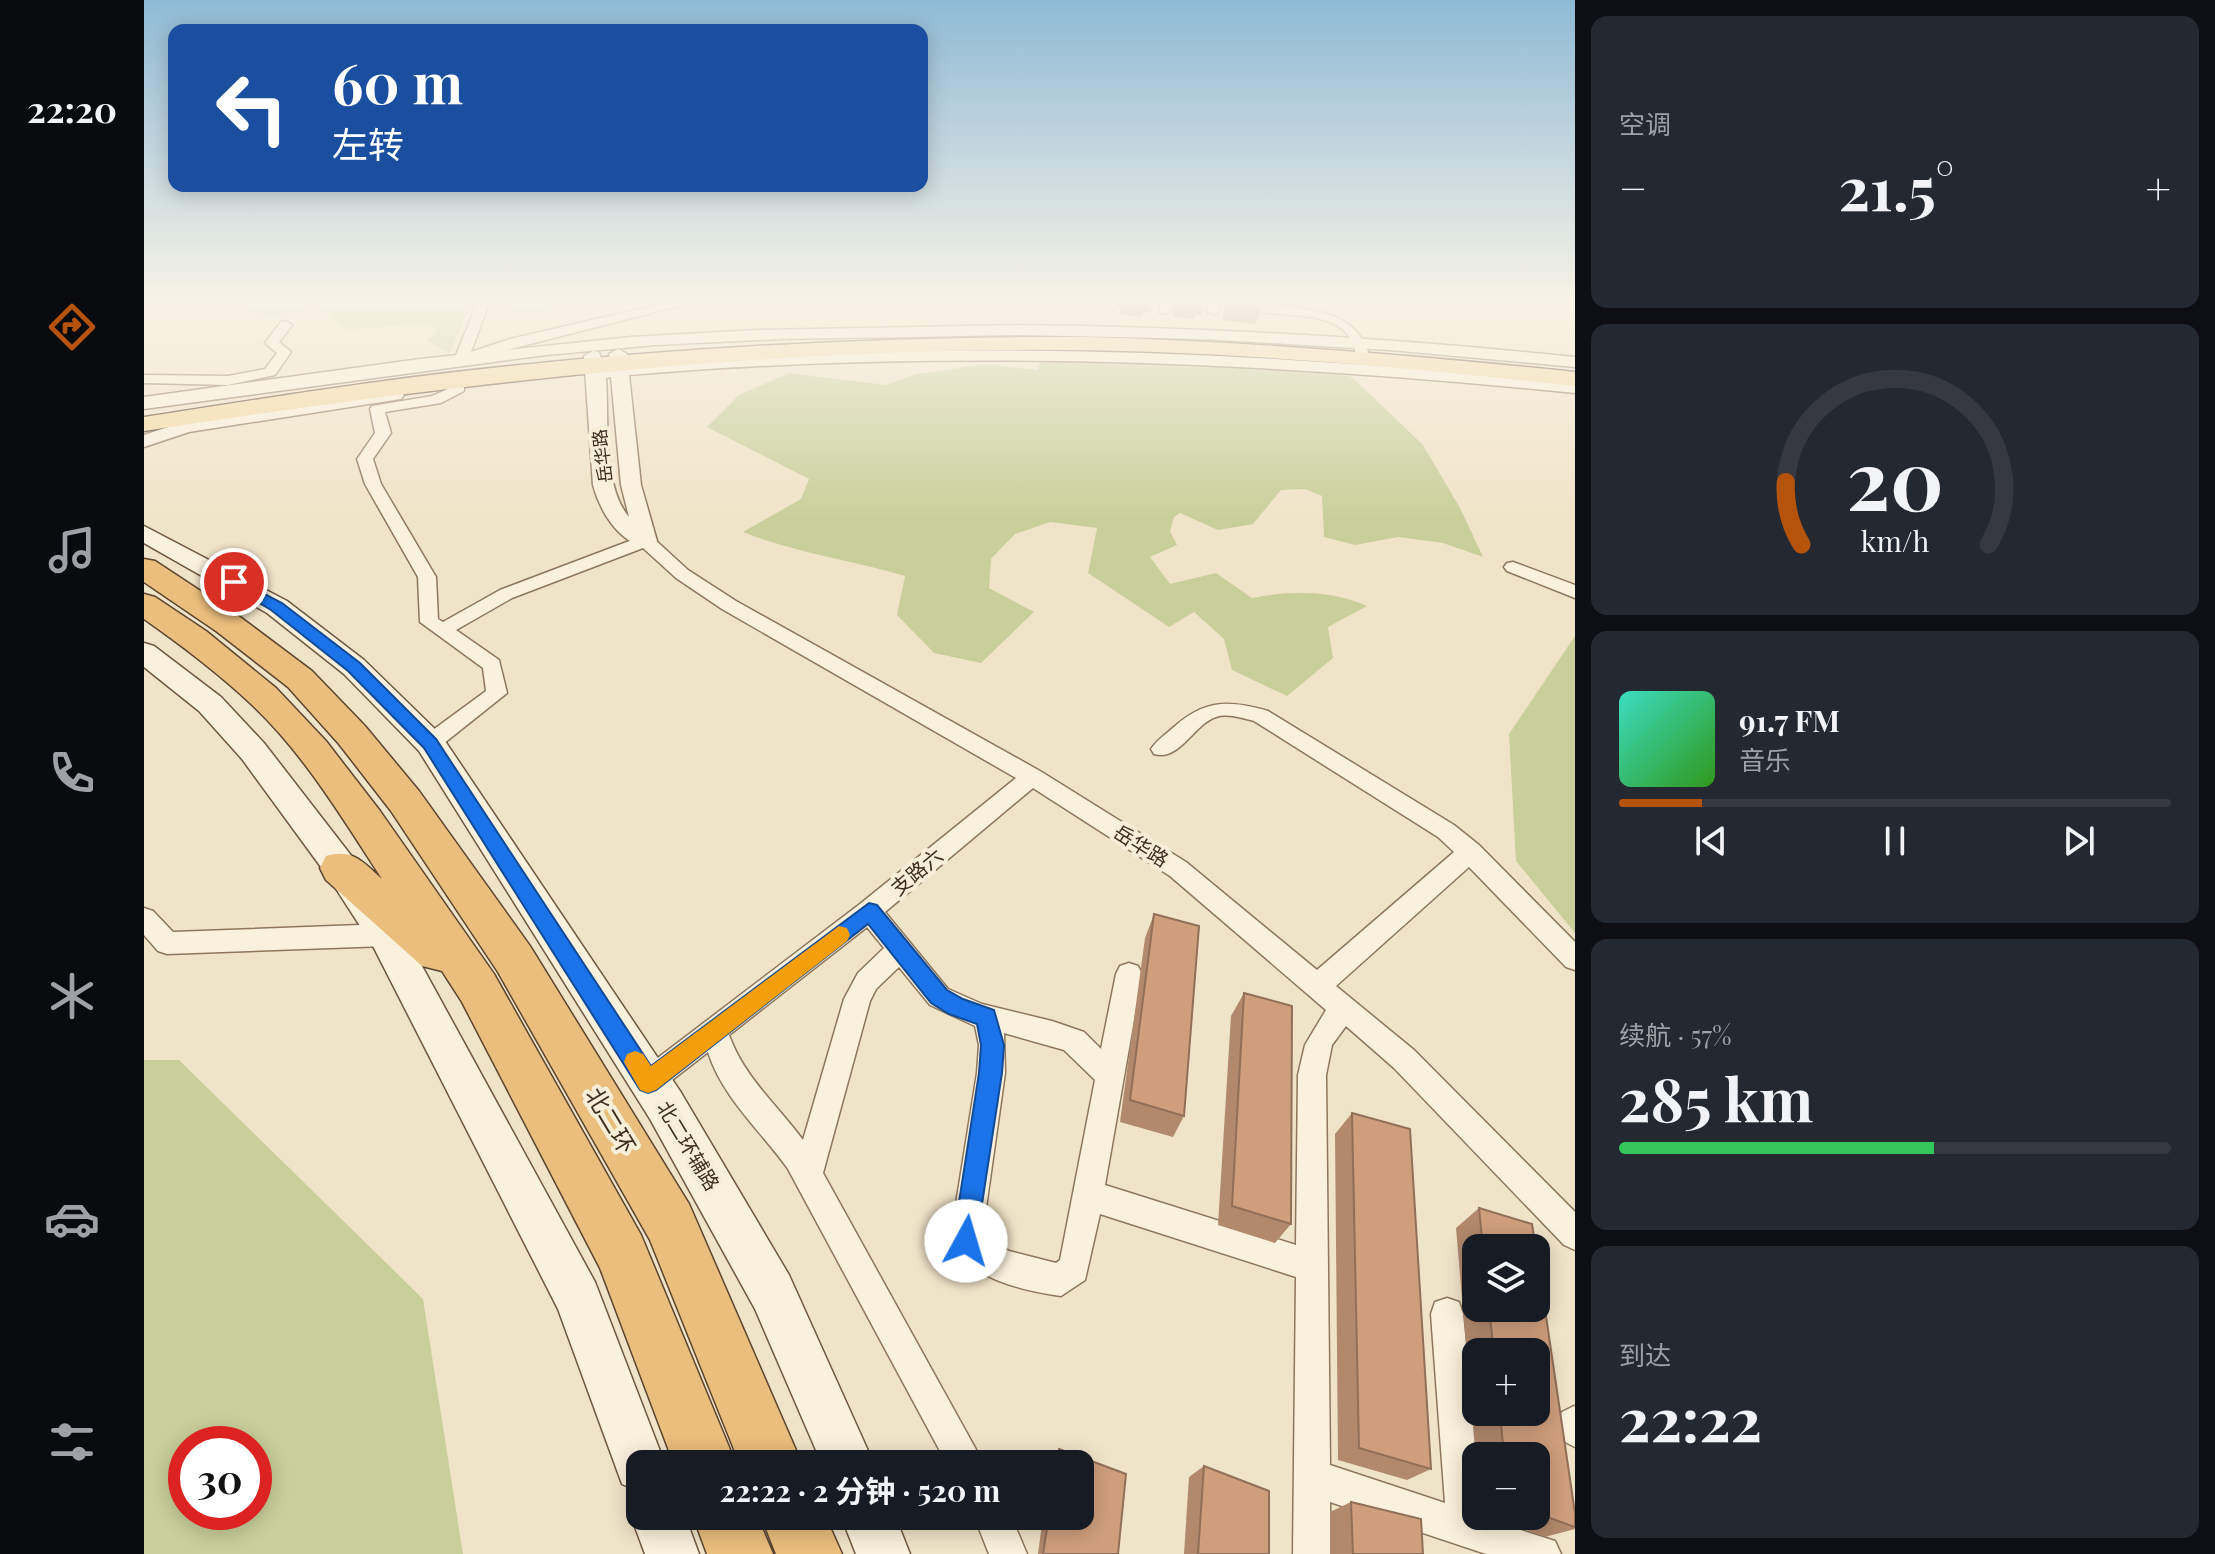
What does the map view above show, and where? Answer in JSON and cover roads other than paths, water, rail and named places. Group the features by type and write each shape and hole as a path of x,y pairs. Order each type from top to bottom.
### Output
{"highway":[{"path":"144,568 228,624 300,679 352,735 386,812 622,1254 699,1450"},
{"path":"144,604 194,638 264,696 313,750 386,812"},
{"name":"北二环","path":"386,812 514,959 670,1223 765,1450"},
{"path":"341,868 478,988"},
{"path":"731,1530 740,1554"},
{"path":"799,1530 809,1554"}],"main road":[{"path":"179,402 491,374"},
{"path":"144,424 369,390 507,374"},
{"path":"1533,374 1575,379"},
{"path":"144,412 289,390"},
{"name":"北二环辅路","path":"144,533 277,607 354,667 430,743 665,1105 772,1292 842,1450"},
{"path":"144,652 210,704 253,751 341,868 386,935 578,1299 634,1450"},
{"path":"663,1530 672,1554"},
{"path":"874,1530 883,1554"}],"street":[{"path":"144,379 230,379 267,374"},
{"path":"144,403 179,402 263,385 354,374"},
{"path":"144,441 186,427 545,374"},
{"name":"岳华路","path":"596,374 603,474 615,515 682,574 729,605 1032,777 1178,869 1404,1059 1575,1234"},
{"name":"岳华路","path":"620,374 631,485 646,541"},
{"path":"1395,374 1575,388"},
{"path":"430,743 497,693 492,665 429,622 427,577 373,484 365,459 383,433 377,409 436,400 459,388"},
{"path":"443,630 506,594 646,541"},
{"path":"1513,567 1575,592"},
{"path":"1162,749 1212,709 1220,706 1250,712 1433,821 1471,851 1575,959"},
{"name":"支路六","path":"648,1082 869,911 1032,777"},
{"path":"1316,987 1471,851"},
{"path":"869,911 939,997 987,1017 1074,1041 1112,1077"},
{"path":"144,918 167,943 386,935"},
{"path":"808,1174 857,999 867,981 901,949"},
{"path":"987,1017 993,1045 991,1073 966,1241 972,1251 984,1257 1045,1279 1061,1280 1074,1269 1129,974"},
{"path":"1312,1554 1311,1266 1315,1051 1321,1034 1345,1008"},
{"path":"714,1031 725,1063 742,1090 772,1122 808,1174 958,1450"},
{"path":"1089,1195 1311,1266"},
{"path":"1447,1314 1462,1484"},
{"path":"1313,1478 1462,1528"},
{"path":"1417,1513 1420,1554"},
{"path":"998,1530 1008,1554"},
{"path":"1469,1530 1542,1554"}]}
